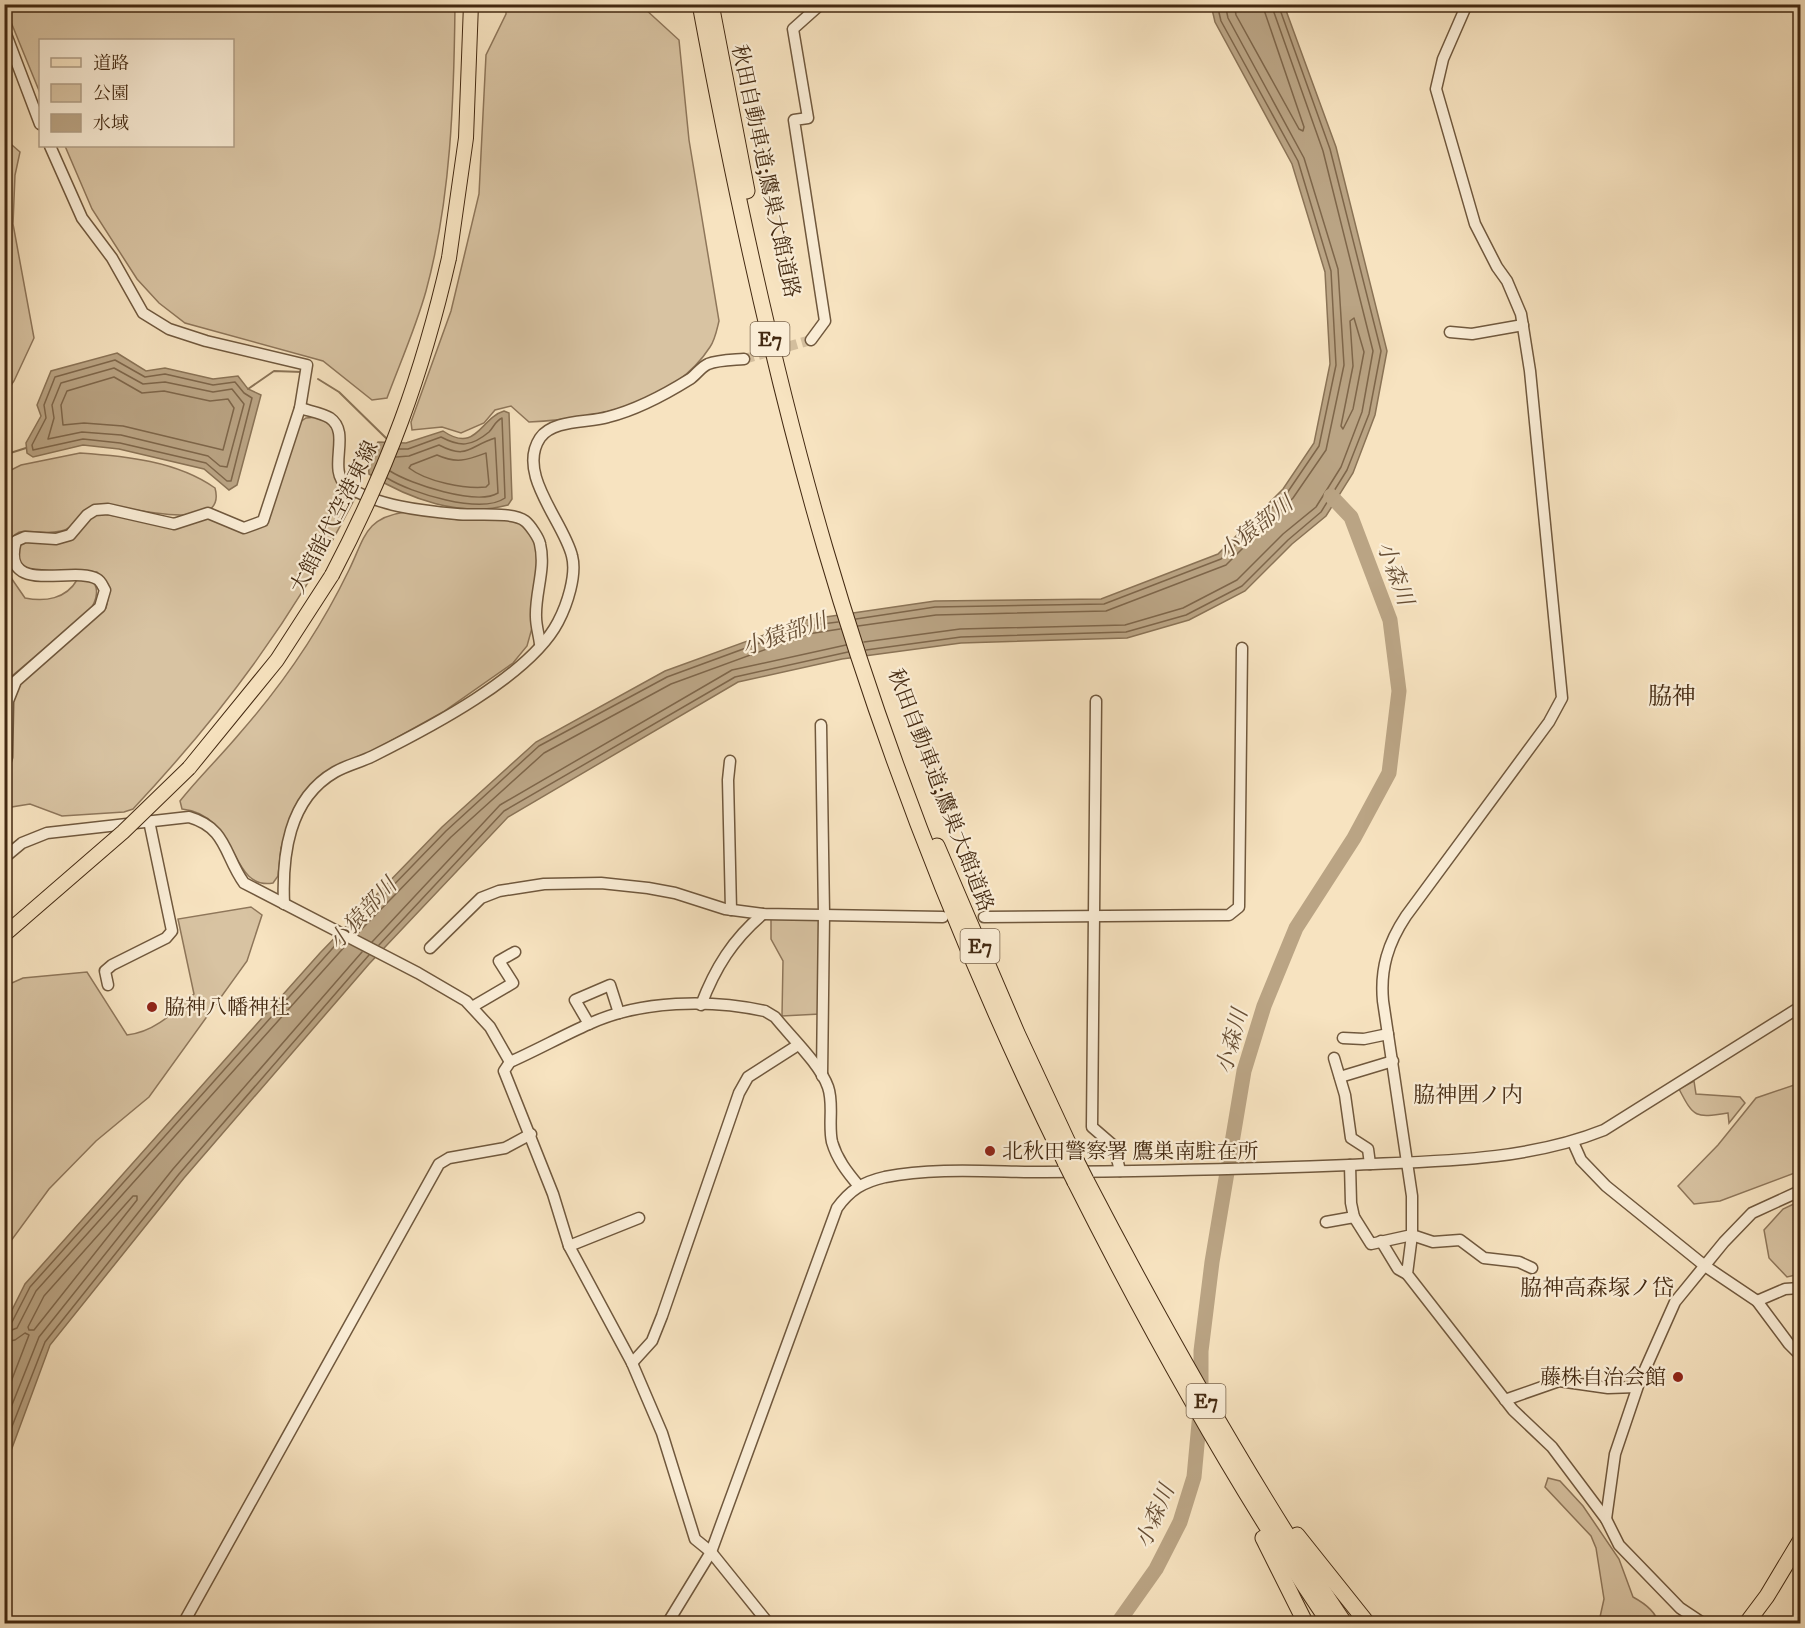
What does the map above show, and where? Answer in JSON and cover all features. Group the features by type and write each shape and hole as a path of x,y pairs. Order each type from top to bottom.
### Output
{"highway":[{"path":"691,4 722,127"},
{"name":"秋田自動車道;鷹巣大館道路","path":"700,4 722,127 778,375 829,549 887,729 1080,1181 1204,1425 1255,1497"},
{"name":"秋田自動車道;鷹巣大館道路","path":"711,4 742,166 829,549"},
{"path":"716,4 742,166"},
{"name":"秋田自動車道;鷹巣大館道路","path":"1150,1317 1210,1407 1255,1497"},
{"path":"1255,1497 1306,1623"},
{"path":"1255,1497 1330,1623"},
{"path":"1255,1497 1345,1623"},
{"path":"1255,1497 1368,1623"},
{"path":"1746,1623 1767,1596 1800,1541"}],"main road":[{"name":"大館能代空港東線","path":"4,935 123,832 189,768 277,660 332,574 377,487 398,435 435,317 449,258 466,138 471,4"}],"street":[{"path":"811,340 825,321 794,120 808,117 793,29 821,4"},
{"path":"1407,1274 1413,1222 1408,1163 1381,980 1386,954 1395,932 1550,722 1562,698 1530,371 1521,314 1507,281 1475,224 1436,89 1443,59 1467,4"},
{"path":"4,29 39,121"},
{"path":"4,767 7,757 9,692 16,681 100,606 105,590 99,580 90,576 29,577 16,572 10,562 11,551 16,541 25,537 56,539 70,535 87,515 101,510 174,524 208,513 244,528 255,526 263,521 268,512 300,408 307,365 206,341 169,329 143,313 112,258 82,218 50,147"},
{"path":"1450,332 1472,334 1523,325"},
{"path":"284,904 284,852 302,805 317,787 334,772 371,757 470,702 519,666 558,622 572,578 573,558 539,489 534,468 535,453 541,437 555,428 609,417 649,401 691,378 708,364 744,358"},
{"path":"300,408 330,418 336,425 340,445 339,468 346,485 382,502 455,514 511,516 525,521 540,542 543,565 536,617 540,644"},
{"path":"984,917 1229,915 1239,907 1242,648"},
{"path":"1096,701 1092,1127 1114,1146 1120,1171"},
{"path":"821,725 824,914 822,1076"},
{"path":"730,761 728,780 731,910"},
{"path":"4,858 22,843 47,833 189,817 213,828 221,837 244,883 418,973 472,1007 490,1027 510,1062"},
{"path":"108,985 104,979 105,971 112,965 166,938 172,931 149,821"},
{"path":"429,948 481,898 499,891 544,884 601,883 648,888 675,892 731,910 763,915 943,917"},
{"path":"701,1005 712,975 725,955 744,930 763,915"},
{"path":"472,1007 513,983 499,961 515,952"},
{"path":"589,1024 575,999 610,985 619,1013"},
{"path":"769,1623 711,1552 695,1539 662,1433 632,1363 569,1245 531,1134 504,1071 510,1062 589,1024 619,1013 679,1005 765,1011 798,1045 828,1087 831,1103 832,1141 842,1165 858,1185"},
{"path":"667,1623 711,1552 837,1208 858,1185 885,1177 927,1174 1408,1163 1532,1152 1573,1142 1604,1130 1800,1007"},
{"path":"1343,1038 1364,1039 1388,1034"},
{"path":"632,1363 652,1341 662,1316 739,1093 748,1077 798,1045"},
{"path":"1334,1058 1340,1077 1351,1138 1368,1149 1370,1164"},
{"path":"1340,1077 1393,1061"},
{"path":"183,1623 439,1164 449,1158 505,1148 531,1134"},
{"path":"1573,1142 1581,1160 1606,1186 1705,1266 1757,1301 1788,1344 1800,1355"},
{"path":"1350,1165 1351,1203 1354,1217 1371,1244 1412,1235 1433,1242 1460,1240 1484,1258 1519,1262 1532,1268"},
{"path":"1606,1519 1615,1454 1637,1388 1675,1302 1752,1214 1800,1191"},
{"path":"1326,1222 1354,1217"},
{"path":"569,1245 639,1218"},
{"path":"1381,1241 1398,1269 1407,1274 1505,1400 1552,1447 1606,1519 1619,1545 1687,1614 1704,1623"},
{"path":"1757,1301 1785,1289 1800,1288"},
{"path":"1505,1400 1559,1381 1608,1388 1637,1388"}],"green space":[{"path":"4,5 455,5 452,113 441,221 426,291 387,398 372,400 323,361 185,323 159,303 137,279 92,209 65,147 234,147 234,39 39,39 39,91"},
{"path":"506,5 644,5 644,8 679,40 689,140 719,321 712,344 694,367 675,383 629,406 579,417 529,422 511,406 495,410 484,423 461,433 442,427 412,430 411,422 451,311 479,194 486,55 506,14"},
{"path":"5,139 20,152 15,175 13,224 34,338 14,381 5,394"},
{"path":"317,417 331,426 337,465 355,498 283,623 227,699 133,809 124,812 62,816 30,804 5,808 5,775 8,770 12,696 18,685 106,608 108,597 107,584 97,572 32,573 14,557 22,542 59,542 91,516 99,513 175,527 208,517 244,531 257,529 267,522 300,422 306,418"},
{"path":"80,453 132,458 184,472 215,488 215,503 206,512 190,515 170,515 98,506 87,511 71,526 61,531 50,533 23,531 16,534 11,539 5,567 5,473 21,465"},
{"path":"405,512 460,520 509,520 524,525 536,542 540,564 532,628 527,646 513,663 443,712 362,757 332,769 292,816 281,848 278,876 273,883 259,882 248,876 225,837 214,824 201,814 182,809 180,801 233,742 286,675 314,634 338,592 368,531 382,519"},
{"path":"5,569 25,598 40,600 54,598 67,591 77,580 93,581 97,592 90,610 12,676 5,688"},
{"path":"251,907 262,915 247,961 149,1097 96,1141 49,1189 5,1249 5,986 23,978 87,972 127,1035 137,1033 164,1020 194,994 178,919"},
{"path":"821,918 820,1014 782,1016 783,961 771,939 771,919"},
{"path":"1694,1081 1696,1094 1740,1097 1745,1103 1729,1123 1728,1113 1697,1114 1688,1106 1679,1089"},
{"path":"1800,1083 1800,1171 1720,1201 1694,1204 1678,1186 1718,1145 1756,1098"},
{"path":"1800,1201 1800,1274 1787,1277 1769,1258 1764,1230 1783,1209"},
{"path":"1548,1478 1560,1481 1583,1506 1619,1559 1633,1597 1652,1611 1658,1623 1594,1623 1600,1617 1604,1599 1596,1548 1591,1536 1545,1487"}],"water":[{"name":"小猿部川","path":"1211,5 1284,5 1336,147 1387,351 1375,415 1353,473 1326,516 1292,544 1245,591 1189,620 1127,638 961,643 842,659 738,682 508,817 369,964 184,1178 50,1345 5,1467 5,1324 25,1284 320,953 442,827 536,742 665,671 805,620 935,601 1101,599 1218,554 1283,489 1314,443 1330,364 1325,272 1292,164 1215,22"},
{"path":"117,353 146,371 165,368 213,379 238,376 248,389 261,395 237,485 229,490 204,469 119,449 83,445 33,457 27,453 26,443 41,416 37,405 51,371"},
{"path":"504,411 509,413 512,499 508,505 472,509 436,504 401,491 369,474 368,460 378,442 406,443 443,431 464,439 471,437 489,420"}],"waterway":[{"path":"248,389 274,371 302,372"},
{"path":"318,379 339,392 388,440"},
{"path":"4,455 26,448"},
{"name":"小森川","path":"1117,1624 1156,1569 1180,1522 1194,1477 1201,1402 1201,1351 1212,1262 1244,1071 1264,1006 1296,928 1354,838 1389,773 1399,691 1390,620 1351,517 1331,496"}],"tunnel":[{"path":"744,359 811,340"}],"place":[{"name":"脇神八幡神社","path":"152,1007"},
{"name":"北秋田警察署 鷹巣南駐在所","path":"990,1151"},
{"name":"藤株自治会館","path":"1678,1377"}],"district":[{"name":"脇神","path":"1672,696"},
{"name":"脇神囲ノ内","path":"1468,1094"},
{"name":"脇神高森塚ノ岱","path":"1597,1287"}]}
